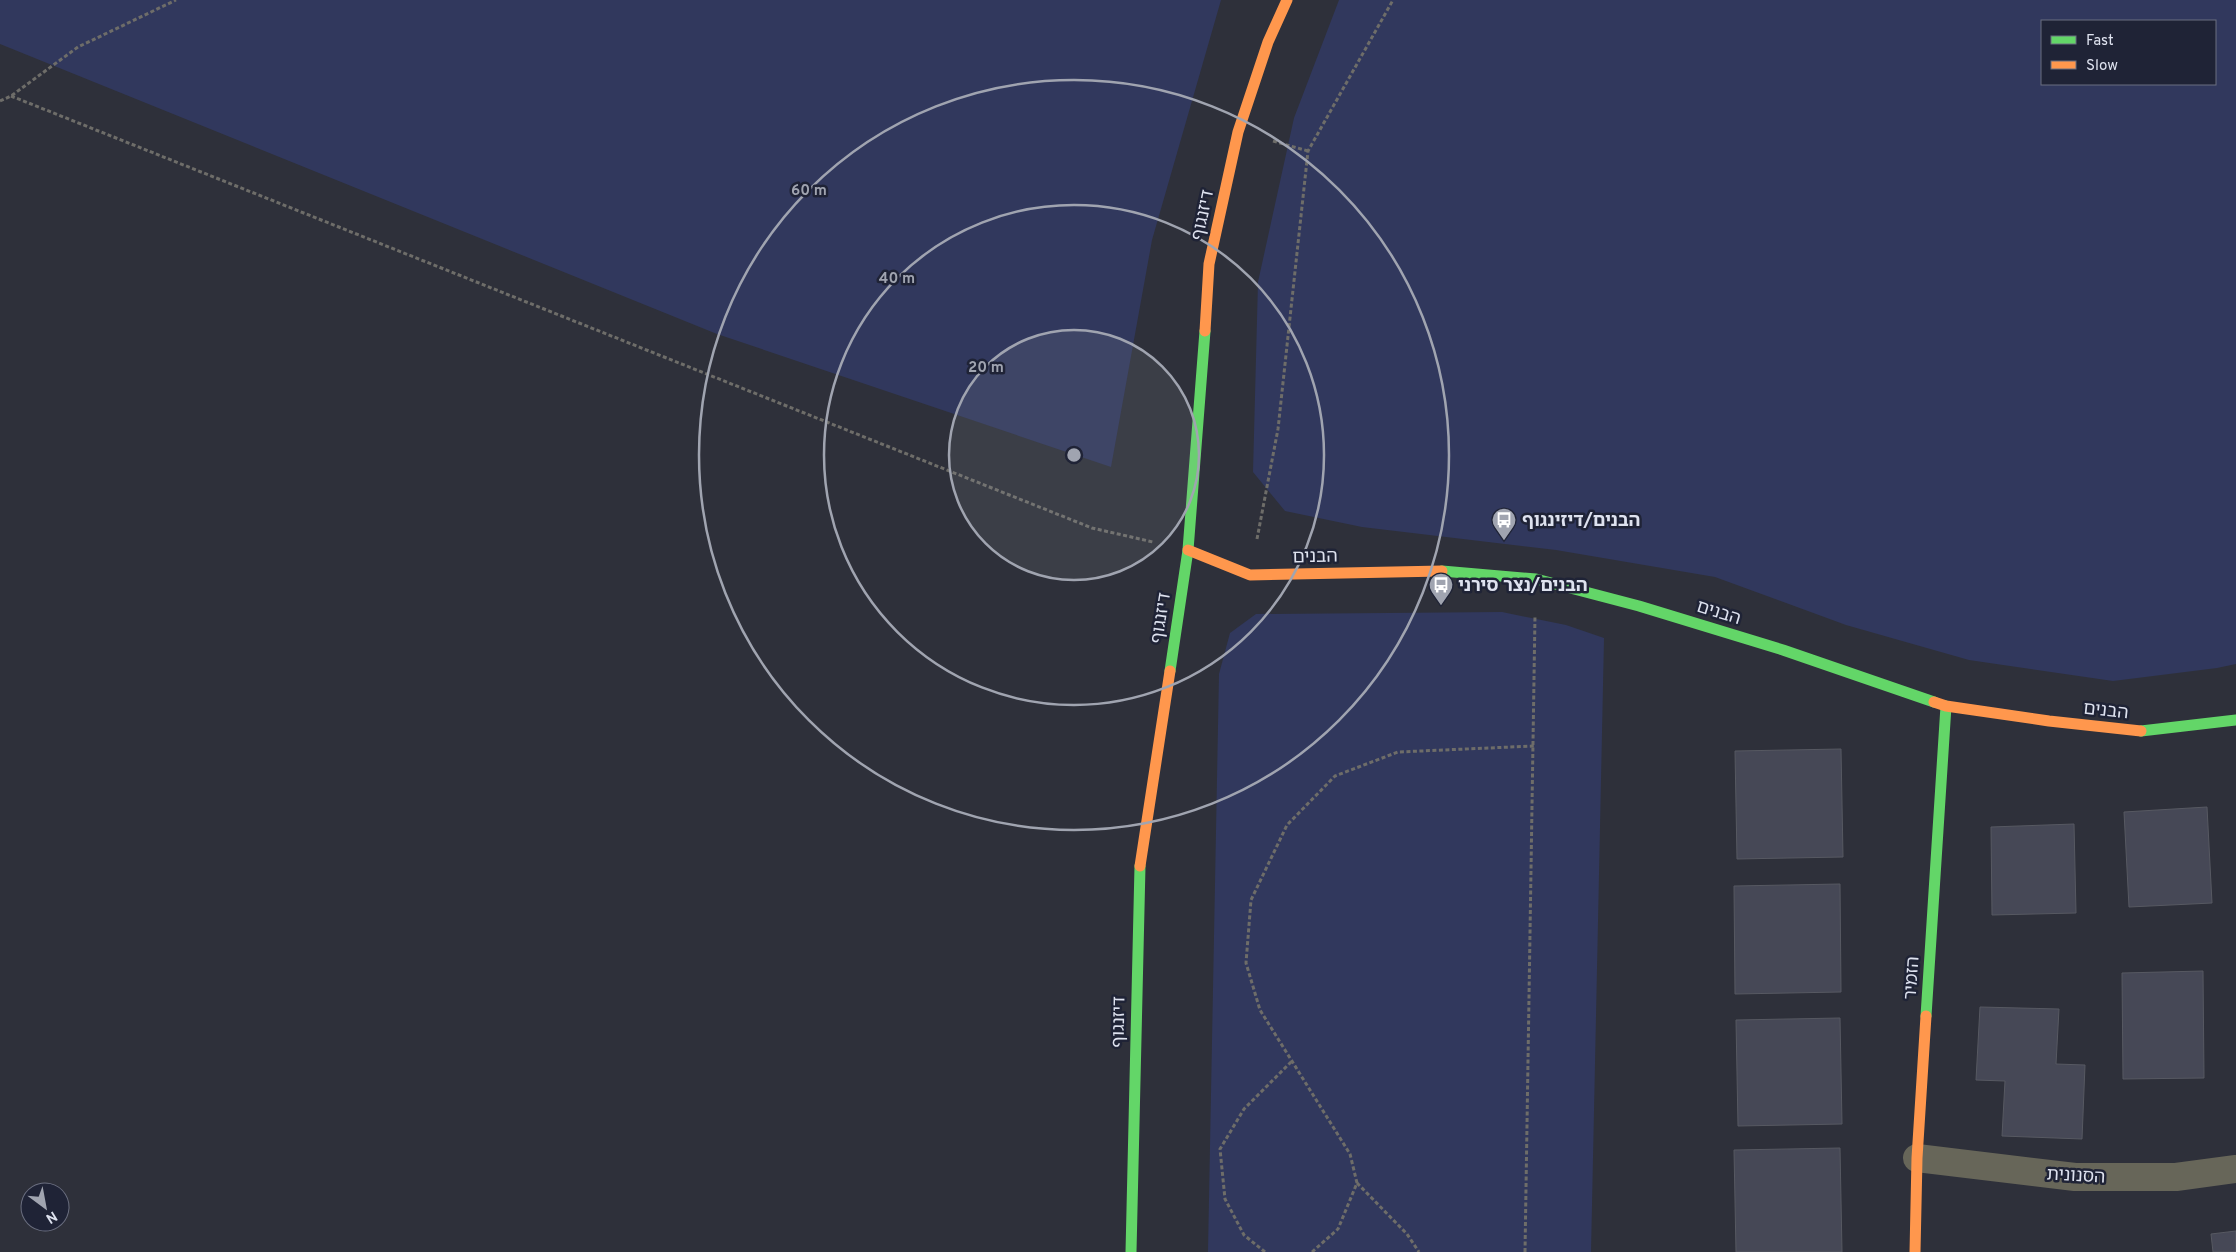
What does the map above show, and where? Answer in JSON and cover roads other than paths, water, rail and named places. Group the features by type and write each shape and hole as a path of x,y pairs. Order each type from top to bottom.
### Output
{"street":[{"name":"דיזנגוף","path":"1131,1252 1138,878 1188,550 1201,395 1209,264 1238,132 1268,42 1287,0"},
{"name":"הבנים","path":"1188,550 1250,575 1438,571 1536,579 1640,606 1756,642 1946,706 2049,721 2144,731 2236,720"},
{"name":"הזמיר","path":"1915,1252 1917,1158 1946,706"},
{"name":"הסנונית","path":"1917,1158 2076,1177 2176,1177 2236,1169"}],"place":[{"name":"הבנים/דיזינגוף","path":"1504,541"},
{"name":"הבנים/נצר סירני","path":"1441,606"}]}
